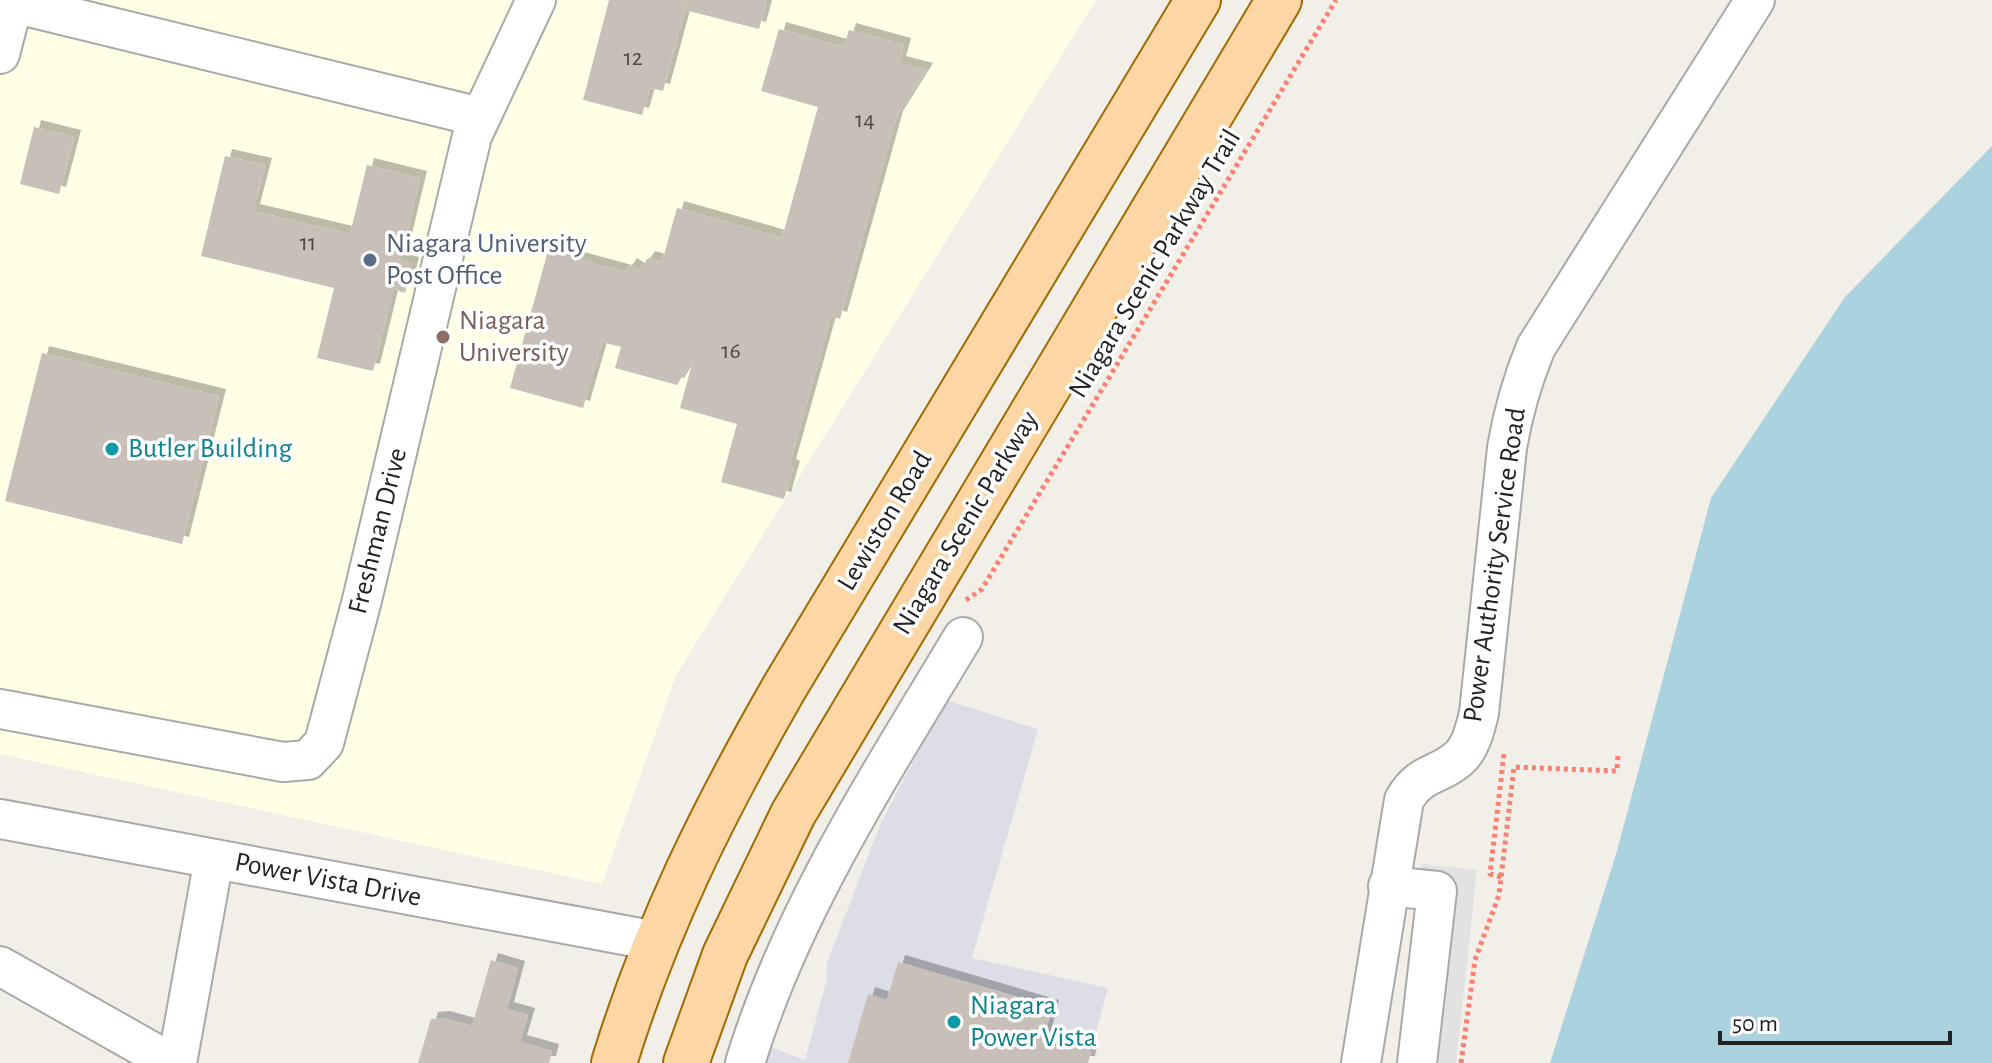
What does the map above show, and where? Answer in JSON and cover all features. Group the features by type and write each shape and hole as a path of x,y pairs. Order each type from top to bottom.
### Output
{"main road":[{"name":"Lewiston Road","path":"614,1063 656,941 697,848 756,738 1198,0"},
{"name":"Niagara Scenic Parkway","path":"686,1063 725,955 793,814 1279,0"}],"street":[{"name":"Freshman Drive","path":"0,709 283,762 308,760 324,743 365,585 472,136 536,0"},
{"name":"Power Authority Service Road","path":"1361,1063 1404,800 1411,787 1423,777 1459,758 1469,745 1479,713 1513,411 1532,358 1755,0"},
{"path":"1,47 14,2 480,117"},
{"path":"745,1063 780,965 798,926 852,824 963,637"},
{"name":"Power Vista Drive","path":"0,819 656,941"},
{"path":"0,966 174,1063 214,859"},
{"path":"1388,886 1437,891 1417,1063"}],"path":[{"name":"Niagara Scenic Parkway Trail","path":"982,589 1336,0"},
{"path":"1501,877 1490,874 1504,751"},
{"path":"1461,1063 1475,960 1499,895 1514,767 1617,771 1618,755"}],"shaded area":[{"name":"Niagara University","path":"0,0 1096,0 676,675 602,884 0,754"},
{"path":"945,700 1038,729 972,958 1108,988 1091,1051 1044,1038 1052,1007 899,962 887,1000 868,995 848,1063 760,1063 765,1045 805,1060 826,983 827,963 880,825"},
{"path":"1422,864 1477,870 1456,1063 1400,1063"}],"water":[{"path":"1992,146 1992,1063 1550,1063 1617,851 1711,498 1845,297"}],"building":[{"path":"609,0 767,0 759,29 685,10 663,91 650,88 642,115 583,100"},
{"path":"779,29 844,47 849,30 904,45 899,63 926,70 896,118 840,319 831,316 789,466 793,468 784,499 721,482 737,424 680,408 694,357 677,385 615,368 621,347 602,342 583,408 510,388 548,251 625,272 630,265 639,271 648,258 662,262 677,208 782,238 818,107 761,91"},
{"path":"34,127 74,137 59,194 20,184"},
{"path":"225,156 265,165 253,211 350,234 367,165 420,178 400,261 412,264 405,293 393,289 373,371 317,358 334,288 201,256"},
{"name":"Butler Building","path":"42,353 219,396 182,544 5,501"},
{"path":"491,960 518,968 507,1009 528,1015 520,1042 552,1051 549,1063 418,1063 431,1019 443,1018 472,1026"},
{"name":"Niagara Power Vista","path":"898,962 1052,1007 1044,1038 1091,1051 1088,1063 848,1063 868,994 887,1000"}],"place":[{"name":"Niagara University Post Office","path":"370,260"},
{"name":"Niagara University","path":"443,337"},
{"name":"Butler Building","path":"112,449"},
{"name":"Niagara Power Vista","path":"954,1022"}]}
